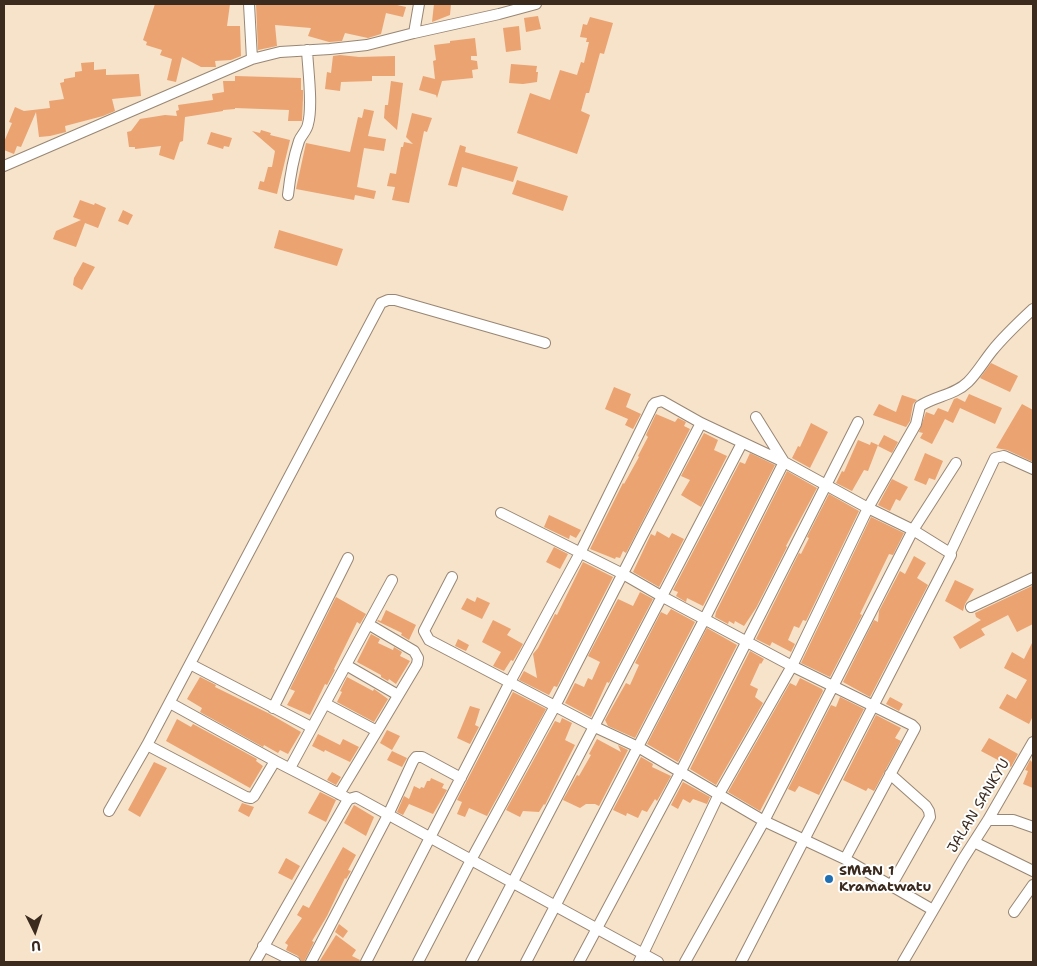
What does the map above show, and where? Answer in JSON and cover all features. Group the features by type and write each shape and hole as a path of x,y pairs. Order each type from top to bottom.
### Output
{"street":[{"path":"249,4 252,59"},
{"path":"414,33 419,4"},
{"path":"4,166 252,59 280,52 330,50 367,45 451,26 530,5"},
{"path":"288,195 294,157 300,138 309,124 310,104 307,50"},
{"path":"109,811 170,703 381,303 395,300 545,343"},
{"path":"642,958 719,794 792,666 868,508 916,424 920,406 931,399 950,393 968,382 994,349 1033,309"},
{"path":"366,962 510,682 580,553 655,403 662,401 701,423 784,462 868,508 914,530 950,552"},
{"path":"756,417 784,462"},
{"path":"579,962 681,771 858,422"},
{"path":"418,962 555,706 701,423"},
{"path":"471,962 742,443"},
{"path":"741,962 951,558 950,552 996,458 1004,456 1033,470"},
{"path":"526,962 784,462"},
{"path":"685,962 764,821 914,530 956,463"},
{"path":"501,513 623,574 704,620 792,666 912,724 914,728 845,859"},
{"path":"272,708 348,558"},
{"path":"452,577 424,631 429,640 595,727 638,747 764,821 845,859 934,910"},
{"path":"971,607 1033,578"},
{"path":"290,768 392,580"},
{"path":"255,962 344,797 377,731 417,664 417,655 414,651 368,624"},
{"path":"190,664 311,727"},
{"path":"346,665 398,694"},
{"path":"170,703 344,797 359,798 513,882 596,929 642,958 658,962"},
{"path":"326,704 377,731"},
{"name":"JALAN SANKYU","path":"903,962 1033,742"},
{"path":"147,744 251,798 275,761"},
{"path":"311,962 388,815 416,757 422,756 461,778"},
{"path":"890,774 926,806 930,812 930,817 892,886"},
{"path":"988,820 1013,820 1033,828"},
{"path":"974,842 1033,871"},
{"path":"1014,912 1033,885"},
{"path":"263,946 295,962"}],"building":[{"path":"155,4 230,4 227,26 240,26 241,56 231,60 215,61 216,67 201,67 182,57 176,82 167,80 172,59 160,55 162,50 146,45 147,42 143,40"},
{"path":"256,4 397,4 406,7 403,17 386,13 381,34 368,38 345,33 342,41 329,42 308,36 311,28 275,25 277,46 258,50"},
{"path":"434,4 451,4 450,15 432,22"},
{"path":"538,16 541,29 526,32 524,18"},
{"path":"590,17 613,23 604,54 600,53 589,93 586,93 581,111 590,115 577,154 517,133 530,93 550,100 560,70 577,75 581,62 584,63 589,42 586,42 587,38 580,37 583,24 587,25"},
{"path":"519,26 521,50 506,52 503,28"},
{"path":"475,38 477,56 471,56 471,60 477,61 478,69 472,70 473,78 442,81 437,98 436,95 419,90 423,76 435,79 433,61 436,60 434,45"},
{"path":"333,56 359,57 395,56 395,76 372,76 372,81 341,82 340,91 325,89 327,72 331,73"},
{"path":"94,62 94,70 106,69 106,75 139,74 141,96 112,99 115,111 65,126 66,132 50,136 39,137 36,112 21,147 17,146 14,154 4,150 4,142 12,123 9,122 15,107 24,111 50,108 49,101 64,99 60,83 64,82 64,79 75,77 75,72 82,71 81,63"},
{"path":"511,64 537,66 537,82 509,83"},
{"path":"235,76 301,78 301,90 303,90 302,121 288,121 289,110 235,108 185,117 183,141 180,142 174,160 159,155 161,146 135,149 135,147 129,147 127,132 131,131 140,119 165,115 177,116 178,105 213,100 212,94 224,92 223,81 235,81"},
{"path":"391,81 403,83 397,130 384,118 385,105 388,105"},
{"path":"364,109 374,111 368,136 386,139 384,151 364,148 357,187 376,191 374,199 355,195 354,200 296,189 306,143 350,152 358,117 362,118"},
{"path":"412,113 432,118 427,132 424,131 409,203 392,200 395,187 387,186 390,173 396,174 401,147 403,147 404,142 413,144 406,137"},
{"path":"261,130 271,133 270,135 290,140 277,194 258,189 260,181 264,182 268,167 272,167 275,151 252,131 260,133"},
{"path":"211,132 232,138 229,147 224,146 223,149 207,144"},
{"path":"460,145 466,147 465,152 518,167 513,182 462,167 457,187 448,185"},
{"path":"517,180 568,196 563,211 512,194"},
{"path":"80,200 94,205 95,203 106,208 98,228 85,223 76,247 53,239 56,231 81,220 73,217"},
{"path":"123,210 133,215 128,225 118,221"},
{"path":"279,230 343,249 337,266 274,248"},
{"path":"83,262 95,267 82,290 73,285 74,278"},
{"path":"991,363 1018,376 1010,392 980,378"},
{"path":"614,387 631,394 626,407 641,414 633,429 625,425 628,419 605,409"},
{"path":"969,394 1002,408 995,424 960,408 953,423 945,419 932,444 920,438 923,433 919,432 926,412 934,415 938,408 948,412 954,399 957,398 965,402"},
{"path":"902,395 917,400 913,404 910,421 906,427 873,415 879,404 896,412"},
{"path":"1022,404 1033,410 1033,462 1007,450 996,448"},
{"path":"656,414 675,422 678,418 686,422 684,426 690,429 626,553 623,551 620,558 616,557 615,559 590,549 623,483 639,457 648,437 646,435"},
{"path":"811,423 828,432 810,468 792,458 798,446 800,447"},
{"path":"704,433 718,440 714,450 727,456 701,507 681,495 690,480 681,476"},
{"path":"884,435 898,442 892,453 878,446"},
{"path":"858,440 870,445 871,442 878,445 868,471 864,470 852,491 836,483 842,471 844,472"},
{"path":"750,453 775,465 703,606 687,598 686,602 676,596 678,592 673,590 740,462 745,464"},
{"path":"925,453 943,461 935,480 929,478 926,485 914,480"},
{"path":"787,471 817,488 756,608 744,626 735,621 734,624 729,621 728,624 715,617 716,612"},
{"path":"892,479 908,487 900,501 896,499 890,511 878,505"},
{"path":"829,494 859,511 806,621 803,620 799,628 794,626 788,640 795,644 791,652 772,642 770,646 756,639 799,553 801,554 809,538 807,537"},
{"path":"549,515 581,530 576,538 570,535 569,539 544,527"},
{"path":"871,517 904,533 893,555 889,554 860,614 862,615 830,677 801,663"},
{"path":"657,531 669,538 672,533 684,539 659,587 633,572 651,534 655,536"},
{"path":"554,547 568,554 560,569 546,562"},
{"path":"914,556 926,563 917,578 928,585 870,697 843,682 874,620 878,622 879,611 900,571 905,574"},
{"path":"583,562 613,577 557,687 554,686 549,695 519,680 524,671 537,678 533,654 555,614 557,615"},
{"path":"955,580 974,589 963,611 945,601"},
{"path":"1032,586 1033,624 1017,632 1008,615 981,629 985,635 960,649 953,637 981,620 976,617 975,613"},
{"path":"640,592 653,599 609,683 607,682 591,717 565,703 575,683 584,687 588,678 592,680 600,662 588,656 618,599 633,606"},
{"path":"336,597 366,614 360,624 357,622 335,670 327,685 325,684 310,715 287,705 295,691 290,689"},
{"path":"477,597 490,603 482,619 461,609 467,598 475,602"},
{"path":"671,609 695,622 635,738 608,726 605,720 626,683 630,685 639,665 635,663 661,612 667,615"},
{"path":"386,610 416,625 409,640 401,635 402,633 377,621 381,621"},
{"path":"493,620 511,629 507,635 523,644 513,661 511,660 504,671 493,666 501,652 482,642"},
{"path":"707,628 737,645 678,762 647,744"},
{"path":"371,634 380,639 378,643 393,650 394,647 402,652 400,656 410,661 396,684 357,662"},
{"path":"458,639 469,645 466,651 455,646"},
{"path":"1033,641 1033,716 1029,724 999,708 1007,694 1016,699 1027,680 1004,668 1012,652 1024,659"},
{"path":"750,651 764,659 760,663 750,685 758,689 755,697 763,703 716,785 690,769"},
{"path":"200,677 216,685 215,687 268,713 301,732 288,754 280,750 278,753 264,745 263,747 200,712 202,708 187,699"},
{"path":"347,677 373,691 374,689 388,699 374,722 337,702"},
{"path":"800,678 823,691 760,811 728,792 790,683 796,686"},
{"path":"513,692 546,709 487,816 469,808 465,817 457,814 462,802 457,800"},
{"path":"840,697 864,709 819,795 799,786 795,792 788,789 831,705 836,707"},
{"path":"890,697 903,704 899,711 886,704"},
{"path":"470,706 480,709 475,725 479,727 470,744 457,738"},
{"path":"876,715 901,728 895,738 901,741 874,791 868,788 866,791 843,780"},
{"path":"562,718 572,723 565,740 575,745 545,805 539,812 523,811 520,817 506,810 555,721 560,723"},
{"path":"177,719 191,727 193,724 257,759 256,761 263,766 250,788 166,741"},
{"path":"387,730 400,736 392,750 380,743"},
{"path":"318,734 340,745 343,739 359,747 350,762 312,746"},
{"path":"989,738 1018,754 1011,767 981,751"},
{"path":"597,739 621,752 618,745 628,750 599,806 586,804 580,808 563,800 591,755 589,754"},
{"path":"392,751 407,758 402,767 387,760"},
{"path":"641,757 653,764 652,767 671,776 657,801 655,799 647,812 642,810 638,818 627,813 626,816 613,810"},
{"path":"1033,759 1033,788 1023,784 1028,771 1025,770 1030,760 1032,762"},
{"path":"154,762 167,768 140,817 128,810"},
{"path":"332,772 341,777 336,785 327,780"},
{"path":"431,778 444,784 442,788 447,790 433,814 409,804 403,815 397,812 404,796 409,799 414,786 420,789 421,787 424,788 427,781 430,781"},
{"path":"683,782 710,797 707,804 693,799 690,803 683,799 678,809 671,805"},
{"path":"320,792 336,800 326,822 308,813"},
{"path":"242,803 254,807 249,817 238,811"},
{"path":"354,805 374,817 366,836 344,823"},
{"path":"343,847 356,855 348,870 351,871 345,878 327,916 312,941 314,942 304,962 302,962 298,956 286,950 288,945 285,943 302,918 297,915 303,905 309,908"},
{"path":"286,858 300,866 292,880 278,873"},
{"path":"339,924 348,931 343,938 335,932"},
{"path":"336,935 356,950 352,956 360,960 359,962 319,962"}],"place":[{"name":"SMAN 1 Kramatwatu","path":"829,879"}]}
